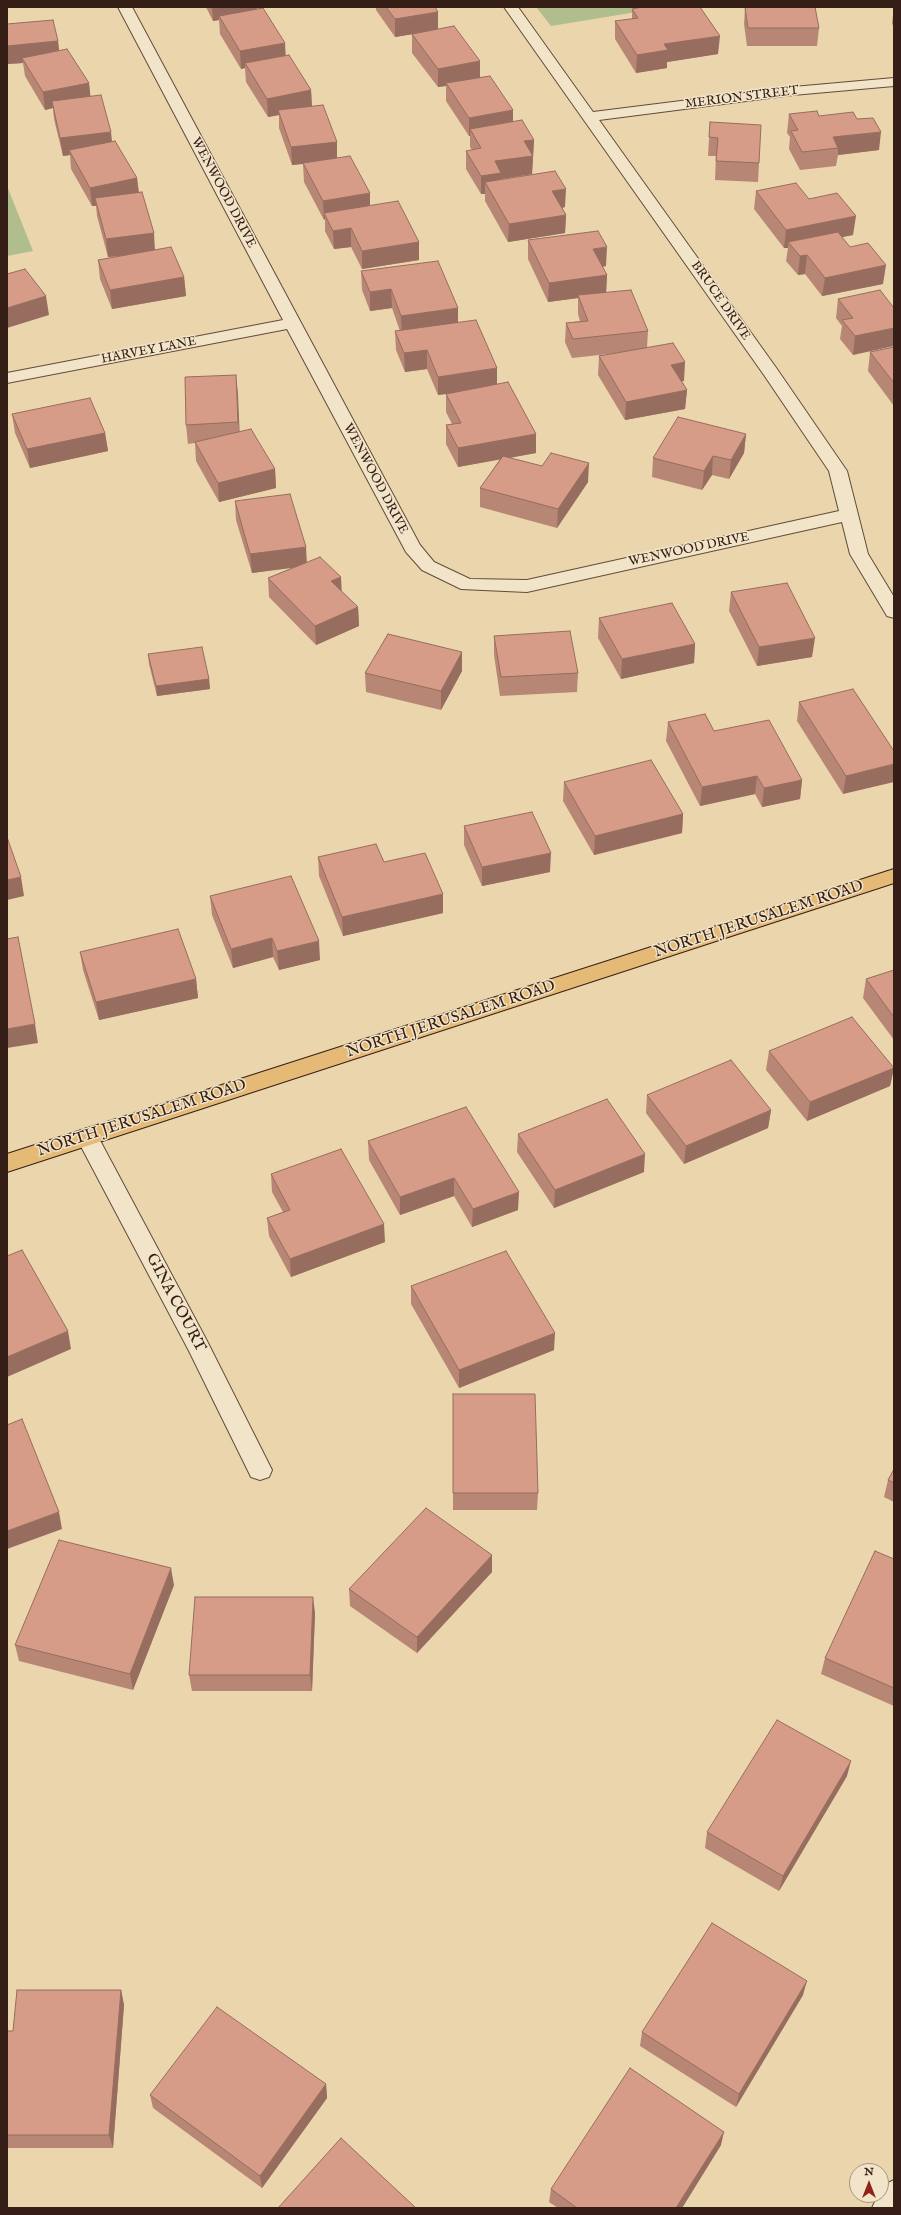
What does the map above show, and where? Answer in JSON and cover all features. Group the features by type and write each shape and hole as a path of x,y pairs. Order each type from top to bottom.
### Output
{"main road":[{"name":"NORTH JERUSALEM ROAD","path":"7,1163 894,876"}],"street":[{"name":"WENWOOD DRIVE","path":"124,7 412,548 428,566 467,585 527,586 848,516"},
{"name":"BRUCE DRIVE","path":"511,7 590,117 838,471 848,516 859,554 894,612"},
{"name":"MERION STREET","path":"590,117 793,91 894,82"},
{"name":"HARVEY LANE","path":"7,378 292,323"},
{"name":"GINA COURT","path":"87,1137 198,1346 260,1470"},
{"path":"887,2208 894,2195"}],"green space":[{"path":"536,7 667,7 551,26"},
{"path":"7,186 33,251 7,256"}],"building":[{"path":"386,7 435,7 438,12 395,19"},
{"path":"643,7 700,7 720,36 664,44 668,50 637,55 615,21 638,18 632,9"},
{"path":"745,7 815,7 819,28 748,28"},
{"path":"263,8 285,43 240,51 219,16"},
{"path":"53,20 58,41 7,46 7,24"},
{"path":"454,26 480,61 438,69 412,34"},
{"path":"67,49 89,83 43,92 22,58"},
{"path":"289,55 311,90 267,99 245,63"},
{"path":"490,76 513,110 469,118 446,83"},
{"path":"101,95 111,132 60,138 52,101"},
{"path":"323,105 337,142 291,147 278,110"},
{"path":"817,111 819,116 853,112 857,119 873,118 881,132 833,137 838,148 802,152 791,131 798,130 789,114"},
{"path":"522,120 534,140 524,141 533,156 495,161 501,173 481,176 466,151 481,148 470,129"},
{"path":"710,122 761,125 759,163 716,161 718,138 709,137"},
{"path":"115,141 137,178 90,188 69,150"},
{"path":"350,156 370,193 323,201 303,163"},
{"path":"555,171 566,189 552,191 566,215 509,224 485,182"},
{"path":"796,183 809,199 837,193 856,216 786,230 756,191"},
{"path":"142,192 154,233 106,239 95,198"},
{"path":"398,201 419,242 362,251 351,228 333,231 324,213"},
{"path":"598,231 607,247 593,249 607,275 549,283 528,240"},
{"path":"838,232 850,247 868,243 886,265 825,278 807,255 800,256 788,242"},
{"path":"171,247 184,277 110,290 98,260"},
{"path":"438,261 458,308 401,316 391,289 370,292 361,271"},
{"path":"25,269 46,296 7,308 7,274"},
{"path":"631,290 648,331 573,339 566,323 588,321 578,295"},
{"path":"880,290 894,308 894,328 855,336 842,320 853,318 838,299"},
{"path":"476,320 497,368 438,377 427,350 404,353 395,331"},
{"path":"673,343 685,362 671,365 687,390 626,402 599,356"},
{"path":"894,347 894,383 870,352"},
{"path":"236,375 238,422 186,425 185,377"},
{"path":"508,382 536,434 458,448 446,425 461,423 446,394"},
{"path":"90,398 105,433 27,449 12,414"},
{"path":"678,417 746,434 731,460 713,456 704,471 653,458"},
{"path":"251,429 275,469 218,483 195,442"},
{"path":"551,453 589,463 558,509 480,488 503,456 542,466"},
{"path":"290,494 306,547 250,554 235,501"},
{"path":"320,557 341,577 331,581 358,607 315,626 268,578"},
{"path":"787,583 815,638 759,647 731,592"},
{"path":"672,603 695,644 622,659 599,618"},
{"path":"570,631 578,673 501,677 494,636"},
{"path":"388,634 462,652 441,691 365,673"},
{"path":"202,647 209,679 156,686 148,654"},
{"path":"853,689 894,751 894,764 846,776 799,702"},
{"path":"705,714 714,731 769,720 802,780 764,788 757,776 702,787 668,722"},
{"path":"651,760 683,814 595,836 564,782"},
{"path":"532,812 551,853 482,867 464,826"},
{"path":"7,837 21,877 7,880"},
{"path":"376,844 384,862 425,853 443,894 342,917 318,857"},
{"path":"291,876 319,941 277,951 272,938 231,949 210,896"},
{"path":"178,929 196,979 96,1002 80,952"},
{"path":"18,937 35,1024 7,1029 7,939"},
{"path":"894,970 894,1017 866,979"},
{"path":"852,1017 894,1068 810,1102 769,1051"},
{"path":"731,1060 771,1110 686,1146 647,1095"},
{"path":"607,1099 645,1154 555,1190 518,1134"},
{"path":"466,1107 519,1192 473,1209 454,1178 400,1197 368,1141"},
{"path":"341,1149 384,1224 290,1259 267,1218 290,1210 271,1174"},
{"path":"22,1250 68,1331 7,1357 7,1256"},
{"path":"506,1251 555,1333 459,1370 411,1286"},
{"path":"453,1394 535,1394 538,1493 453,1493"},
{"path":"22,1419 59,1512 7,1531 7,1425"},
{"path":"894,1469 894,1483 888,1480"},
{"path":"426,1508 492,1555 417,1637 349,1589"},
{"path":"59,1540 171,1568 130,1674 15,1645"},
{"path":"875,1551 894,1559 894,1688 825,1658"},
{"path":"195,1597 313,1597 310,1675 189,1675"},
{"path":"777,1720 851,1761 783,1876 707,1832"},
{"path":"712,1923 807,1981 739,2094 642,2032"},
{"path":"17,1990 121,1990 109,2135 7,2135 7,2031 13,2031"},
{"path":"217,2007 326,2084 260,2176 150,2095"},
{"path":"630,2068 724,2132 676,2208 577,2208 551,2189"},
{"path":"341,2138 416,2208 278,2208"}]}
